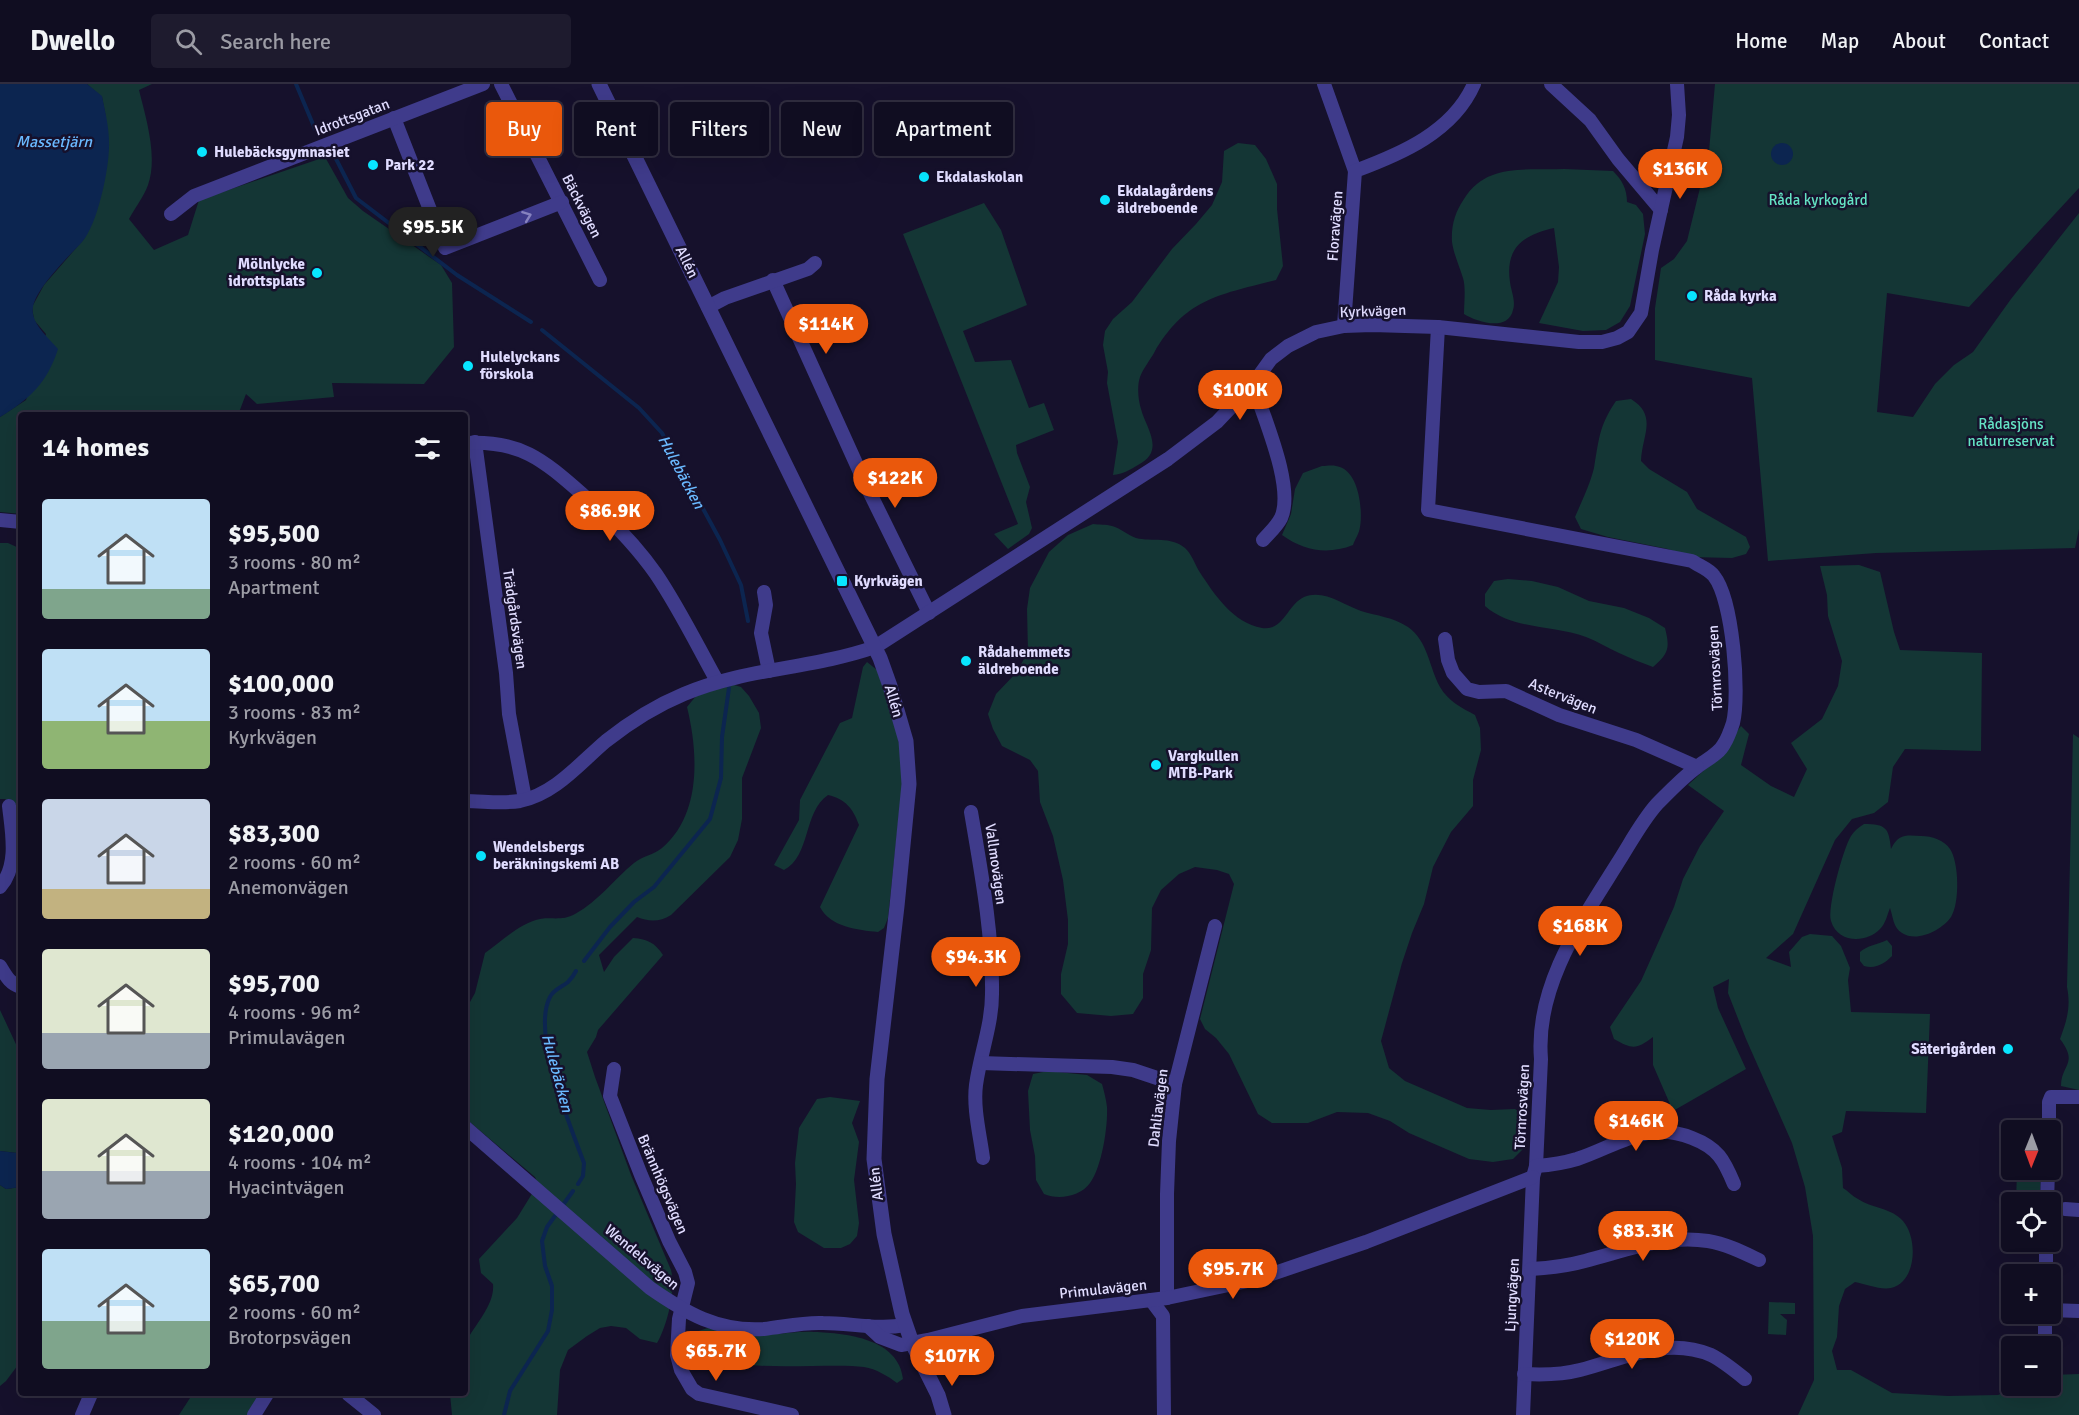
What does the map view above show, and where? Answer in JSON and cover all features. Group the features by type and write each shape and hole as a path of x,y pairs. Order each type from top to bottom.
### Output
{"street":[{"name":"Idrottsgatan","path":"171,214 194,196 483,84"},
{"name":"Bäckvägen","path":"501,84 600,280"},
{"name":"Allén","path":"599,84 874,647 890,686 906,741 909,784 877,1079 874,1159 884,1234 905,1325 926,1375 934,1386 944,1415"},
{"path":"1324,84 1355,171"},
{"name":"Floravägen","path":"1344,326 1355,171 1427,138 1452,117 1468,98 1474,84"},
{"path":"1551,84 1590,120 1618,159 1661,210"},
{"name":"Kyrkvägen","path":"468,801 520,801 551,787 570,774 634,720 667,702 717,681 848,656 874,647 1168,459 1217,422 1252,384 1271,359 1288,346 1316,332 1344,326 1438,327 1579,342 1602,342 1628,332 1641,314 1677,137 1679,115 1677,84"},
{"path":"394,118 446,248 562,202"},
{"path":"708,307 808,269 815,263"},
{"path":"774,280 864,481 928,613"},
{"name":"Törnrosvägen","path":"1438,327 1428,510 1692,561 1714,576 1727,604 1733,651 1735,705 1733,724 1724,746 1675,786 1647,815 1576,930 1553,977 1544,1009 1540,1046 1535,1172"},
{"path":"1252,384 1283,479 1285,501 1281,518 1263,540"},
{"path":"470,443 496,443 532,454 548,464 626,536 661,582 717,681"},
{"name":"Trädgårdsvägen","path":"470,443 506,673 509,714 525,799"},
{"path":"0,520 18,522"},
{"path":"764,592 766,605 761,633 769,671"},
{"name":"Astervägen","path":"1445,639 1448,660 1453,673 1467,690 1506,691 1559,715 1636,740 1697,767"},
{"path":"0,887 11,868 10,806"},
{"name":"Vallmovägen","path":"971,812 989,936 992,995 975,1101 983,1158"},
{"name":"Dahliavägen","path":"1167,1298 1167,1194 1169,1141 1175,1084 1215,926"},
{"path":"0,966 7,979 18,986"},
{"path":"981,1063 1112,1067 1133,1070 1175,1084"},
{"name":"Brännhögsvägen","path":"614,1069 610,1096 641,1175 688,1283 680,1309 677,1355 681,1370 692,1389 705,1395 792,1415"},
{"path":"2049,1120 2051,1097 2079,1097"},
{"name":"Wendelsvägen","path":"468,1130 650,1288 680,1309 712,1324 741,1329 762,1329 813,1322 887,1327 905,1325"},
{"name":"Primulavägen","path":"912,1343 1022,1316 1167,1298 1257,1279 1310,1262 1535,1172 1645,1132 1682,1134 1710,1147 1725,1162 1734,1184"},
{"name":"Ljungvägen","path":"1523,1415 1535,1172"},
{"path":"1531,1269 1584,1262 1657,1242 1687,1239 1730,1246 1759,1260"},
{"path":"1151,1300 1163,1316 1164,1415"},
{"path":"2061,1310 2079,1311"},
{"name":"Wendelsvägen","path":"868,1326 875,1334 887,1340 901,1345 912,1343"},
{"path":"1524,1374 1566,1373 1649,1349 1669,1347 1686,1348 1708,1354 1745,1379"},
{"name":"Allén","path":"926,1375 927,1391 935,1415"},
{"path":"82,1415 90,1396"},
{"path":"254,1415 266,1396"},
{"path":"350,1396 374,1415"}],"green space":[{"path":"87,84 152,84 139,90 150,138 151,174 148,185 129,219 154,250 188,235 199,200 325,157 348,198 441,265 452,283 454,347 424,384 332,383 334,397 257,404 246,394 239,412 18,412 18,514 0,512 0,417 26,400 46,334 34,320 32,307 44,285 84,239 106,118 102,97"},
{"name":"Råda kyrkogård","path":"1715,84 2079,84 2079,188 1969,307 1887,293 1877,412 1913,417 1935,384 1954,365 1973,352 2011,299 2079,213 2079,529 2075,548 1876,553 1768,561 1752,378 1655,360 1655,308 1661,268 1674,259 1687,241 1709,151"},
{"path":"1238,143 1255,145 1266,159 1277,184 1277,209 1283,266 1276,280 1221,295 1206,302 1179,320 1166,335 1143,371 1138,384 1140,405 1152,439 1151,453 1132,469 1113,475 1118,442 1107,383 1108,372 1103,345 1105,331 1113,319 1132,302 1172,249 1212,205 1222,182 1224,151"},
{"path":"1522,170 1613,171 1623,185 1627,202 1636,205 1643,214 1645,234 1630,306 1620,322 1606,330 1583,331 1539,323 1558,282 1559,267 1554,228 1525,239 1518,245 1510,260 1510,282 1514,303 1510,317 1499,323 1492,323 1476,320 1464,314 1464,282 1454,251 1452,230 1454,219 1464,199 1473,187 1496,174"},
{"path":"984,203 1001,230 1027,305 963,331 975,362 1011,360 1029,408 1044,403 1054,430 1016,445 1030,487 1026,502 1032,528 1029,534 1008,549 994,534 1018,524 903,234"},
{"path":"1631,399 1639,405 1646,419 1641,461 1649,469 1687,492 1697,509 1746,537 1750,547 1746,554 1732,558 1691,557 1668,549 1581,529 1575,517 1594,468 1603,426 1616,401"},
{"path":"1322,466 1344,469 1350,474 1358,491 1361,511 1359,530 1353,545 1344,548 1316,550 1299,545 1282,535 1291,514 1295,489 1303,473"},
{"path":"1093,524 1115,527 1136,538 1180,544 1189,553 1205,580 1225,606 1233,614 1252,625 1262,628 1275,626 1298,601 1311,595 1319,595 1408,627 1420,639 1443,692 1456,704 1475,715 1480,728 1481,750 1473,780 1473,806 1451,832 1433,867 1424,904 1402,963 1381,1041 1389,1068 1405,1081 1467,1108 1515,1109 1524,1116 1527,1125 1524,1148 1513,1159 1493,1162 1469,1159 1409,1133 1390,1121 1368,1113 1337,1112 1308,1123 1272,1123 1258,1114 1229,1054 1205,1029 1200,1019 1234,884 1229,874 1195,867 1179,874 1161,890 1152,908 1151,950 1143,974 1143,998 1133,1014 1111,1016 1077,1013 1061,994 1061,974 1068,944 1068,920 1063,880 1053,836 1040,802 1038,771 1030,760 1002,746 988,714 996,694 1016,673 1028,652 1027,609 1030,588 1049,552 1068,535"},
{"path":"0,543 8,543 18,548 18,806 0,799"},
{"path":"1859,565 1880,572 1900,650 1982,653 1981,751 1905,749 1893,767 1888,802 1874,813 1852,819 1835,840 1793,934 1766,958 1791,967 1789,952 1802,937 1810,934 1832,936 1841,946 1850,968 1848,980 1851,1012 1930,1014 1926,1113 1846,1111 1842,1132 1832,1136 1842,1168 1843,1188 1863,1202 1887,1211 1903,1221 1908,1229 1913,1248 1910,1269 1900,1284 1891,1288 1882,1288 1855,1282 1845,1289 1839,1306 1837,1337 1832,1351 1837,1370 1851,1370 1892,1393 1948,1396 2001,1394 2001,1396 2061,1396 2061,1375 2079,1374 2079,1415 1798,1415 1814,1380 1813,1236 1805,1187 1792,1143 1728,993 1729,979 1713,987 1718,1008 1746,1069 1673,1111 1653,1065 1653,1037 1639,1046 1630,1046 1614,1039 1610,1027 1641,981 1674,907 1683,879 1700,846 1724,811 1688,785 1713,762 1741,726 1749,734 1741,765 1771,786 1794,797 1807,769 1791,743 1822,719 1838,686 1842,661 1828,616 1827,595 1820,566"},
{"path":"1508,579 1532,581 1558,587 1589,601 1624,608 1649,618 1665,628 1667,650 1653,667 1586,637 1520,623 1496,614 1485,606 1485,594 1494,581"},
{"path":"867,662 877,670 895,721 902,759 902,786 888,918 884,928 878,932 837,923 830,919 820,907 859,825 851,809 844,802 828,795 814,812 799,855 793,863 784,870 774,865 799,820 800,800 840,723 852,718 863,667"},
{"path":"731,684 741,687 759,713 761,728 742,778 742,819 738,840 730,857 671,915 654,920 637,917 599,955 604,972 614,957 633,938 651,942 663,955 598,1030 587,1052 631,1175 671,1270 670,1308 664,1327 657,1343 640,1339 626,1328 611,1326 600,1328 568,1350 560,1370 557,1415 452,1415 450,1396 468,1396 468,1339 488,1307 493,1292 493,1284 481,1273 479,1259 517,1218 538,1184 535,1177 468,1121 468,1006 475,993 485,953 525,924 540,919 566,917 584,909 634,863 662,848 675,834 684,818 694,782 693,743 687,707 696,696"},
{"path":"2073,734 2079,738 2079,1090 2061,1086 2069,1059 2060,1039 2068,1007"},
{"path":"1864,824 1882,826 1889,836 1891,849 1903,836 1925,836 1941,841 1950,849 1957,873 1957,893 1954,911 1947,922 1929,934 1908,936 1897,928 1890,908 1882,927 1868,937 1853,939 1840,934 1835,929 1830,914 1840,865 1851,836"},
{"path":"1887,940 1892,946 1892,956 1879,965 1864,966 1860,961 1860,952"},
{"path":"0,1010 18,1049 18,1154 0,1151"},
{"path":"1048,1071 1087,1075 1102,1084 1107,1104 1103,1146 1094,1176 1086,1188 1062,1197 1044,1194 1036,1180 1035,1156 1030,1130 1028,1091 1033,1074"},
{"path":"830,1097 860,1101 852,1123 859,1142 854,1180 859,1223 857,1236 850,1244 841,1248 824,1248 798,1232 794,1222 795,1163 799,1128 817,1099"},
{"path":"2017,1180 2041,1180 2040,1192 2016,1192"},
{"path":"0,1185 6,1189 18,1187 18,1365 0,1386"},
{"path":"1769,1302 1795,1303 1795,1314 1780,1314 1787,1320 1786,1335 1768,1334"},
{"path":"708,1328 773,1334 827,1333 856,1337 882,1347 892,1355 903,1379 897,1383 882,1373 864,1367 745,1365 722,1361 703,1353 690,1342 692,1333"},
{"path":"193,1396 264,1396 250,1415 179,1415"}],"water":[{"name":"Massetjärn","path":"0,84 87,84 102,96 108,125 109,152 98,209 88,234 46,282 35,299 34,319 58,349 54,361 43,381 29,397 0,417"},
{"path":"1782,143 1790,146 1793,154 1790,162 1782,165 1774,162 1771,154 1774,146"},
{"path":"0,1151 17,1153 18,1187 6,1189 0,1185"}],"waterway":[{"name":"Hulebäcken","path":"296,84 315,129"},
{"name":"Hulebäcken","path":"332,151 356,198 457,275 531,322"},
{"name":"Hulebäcken","path":"542,330 639,408 662,433 720,540 741,585 748,621"},
{"name":"Hulebäcken","path":"584,961 610,927 634,902 654,887 710,819 721,778 722,737 729,688"},
{"name":"Hulebäcken","path":"576,971 568,982 551,995 545,1013 545,1033 562,1103 584,1163 583,1176 578,1184"},
{"name":"Hulebäcken","path":"504,1415 510,1391 548,1331 552,1310 552,1286 545,1266 542,1241 547,1227 573,1191"}],"place":[{"name":"Hulebäcksgymnasiet","path":"202,152"},
{"name":"Park 22","path":"373,165"},
{"name":"Ekdalaskolan","path":"924,177"},
{"name":"Ekdalagårdens äldreboende","path":"1105,200"},
{"name":"Mölnlycke idrottsplats","path":"317,273"},
{"name":"Råda kyrka","path":"1692,296"},
{"name":"Hulelyckans förskola","path":"468,366"},
{"name":"Kyrkvägen","path":"842,581"},
{"name":"Rådahemmets äldreboende","path":"966,661"},
{"name":"Vargkullen MTB-Park","path":"1156,765"},
{"name":"Wendelsbergs beräkningskemi AB","path":"481,856"},
{"name":"Säterigården","path":"2008,1049"}],"park label":[{"name":"Rådasjöns naturreservat","path":"2011,432"}]}
